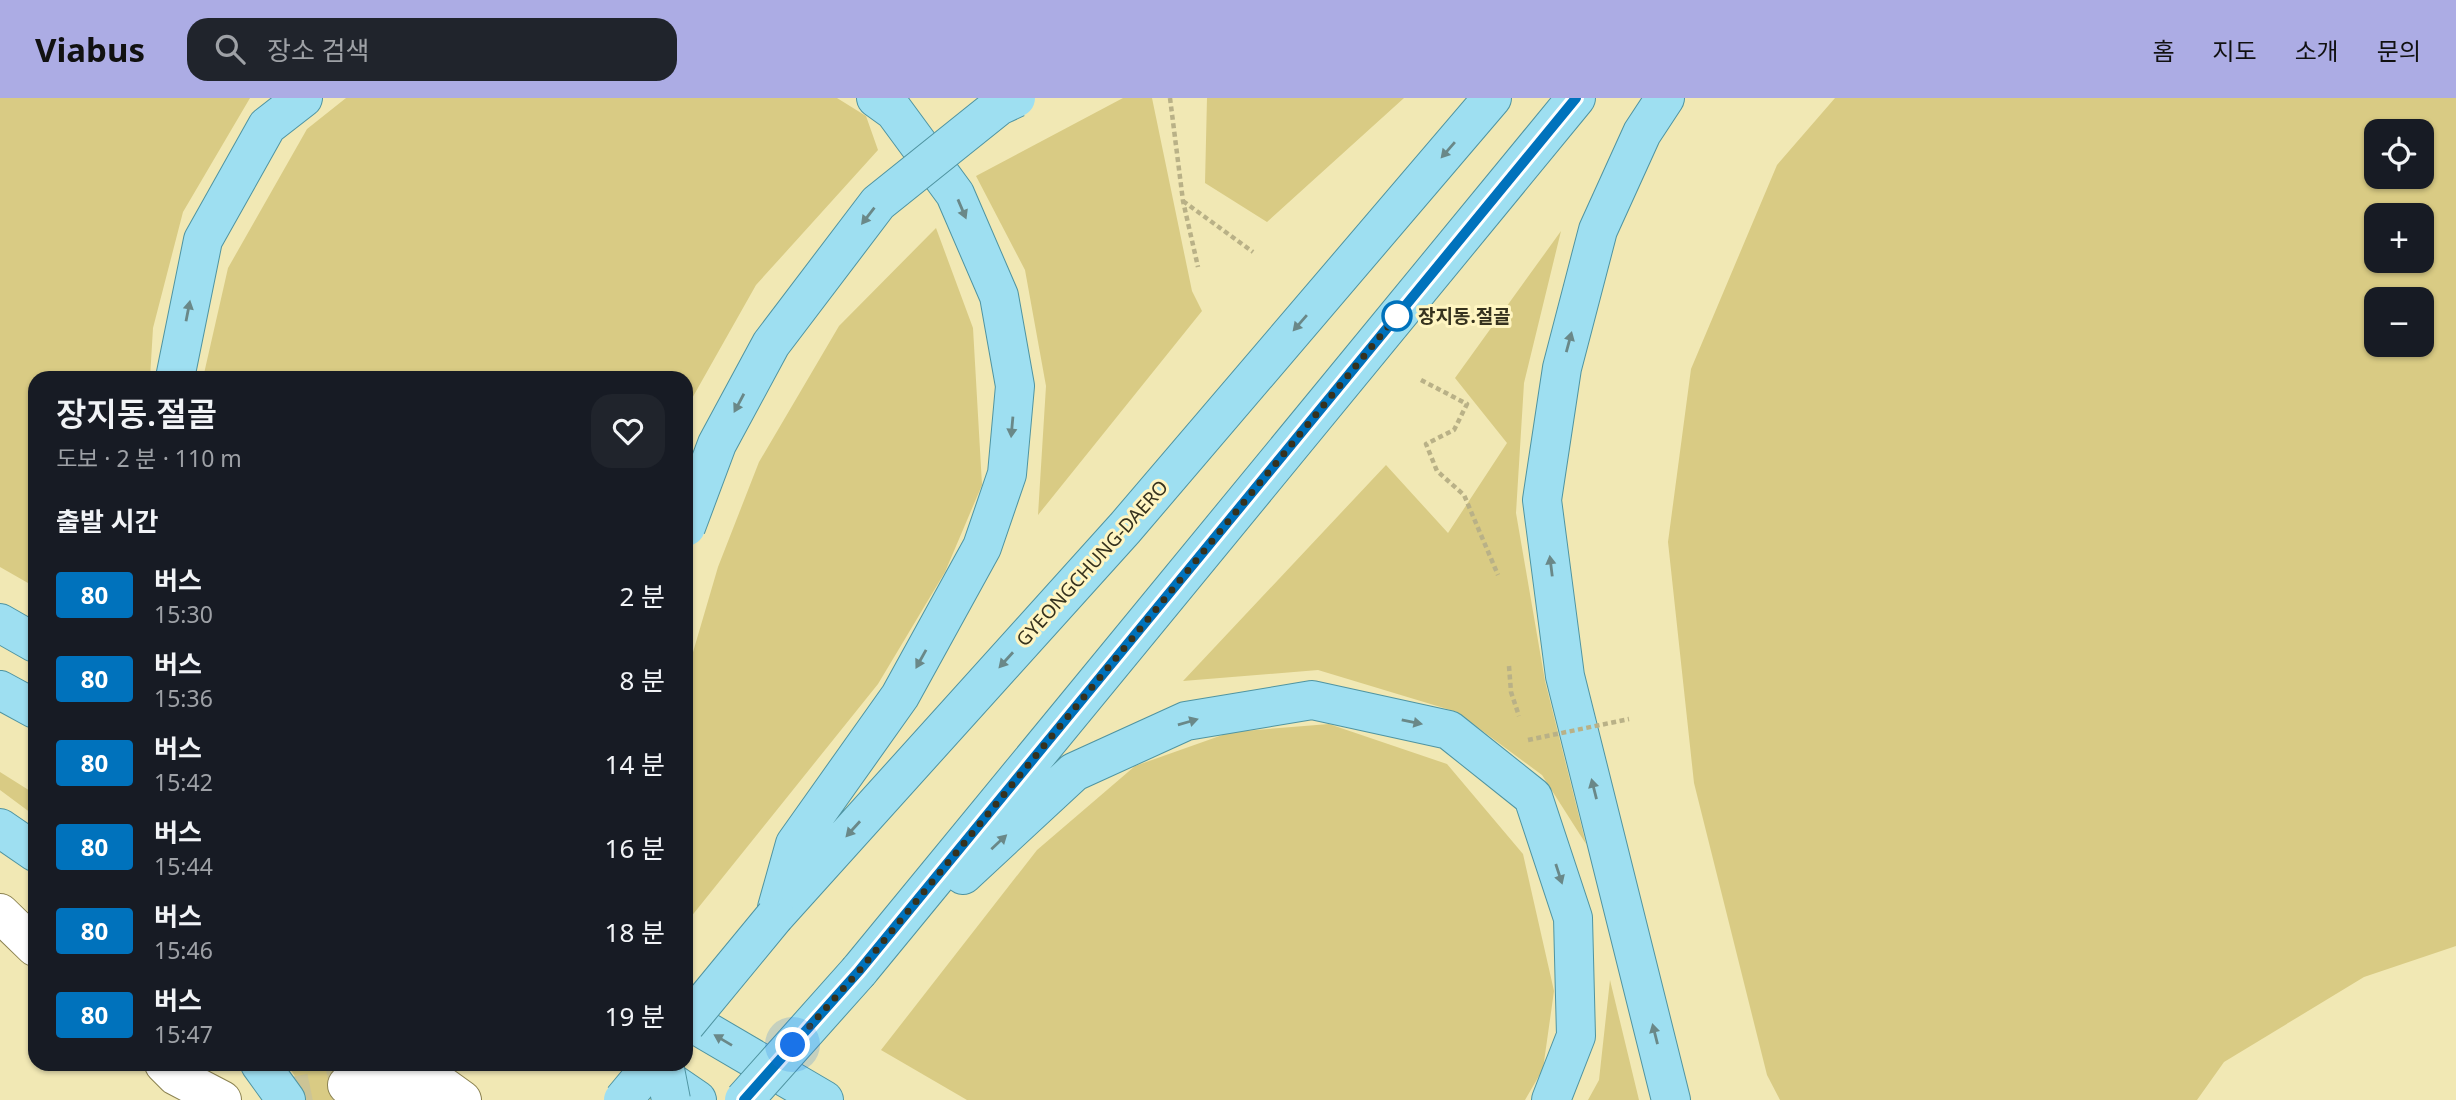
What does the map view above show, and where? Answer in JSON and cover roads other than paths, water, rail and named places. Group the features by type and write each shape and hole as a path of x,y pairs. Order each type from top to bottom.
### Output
{"main road":[{"path":"176,371 203,240 267,126 303,98"},
{"path":"775,916 795,844 900,696 982,547 1007,474 1015,386 999,296 955,194 894,111 876,98"},
{"path":"693,508 717,444 771,344 878,203 999,106 1016,98"},
{"name":"GYEONGCHUNG-DAERO","path":"693,1013 775,916 1125,528 1492,98"},
{"path":"744,1100 859,971 1576,98"},
{"path":"1665,98 1642,133 1598,230 1562,368 1542,500 1565,676 1671,1100"},
{"path":"0,623 28,639"},
{"path":"0,690 28,705"},
{"path":"859,971 1074,772 1186,721 1312,700 1448,730 1533,797 1573,918 1576,1036 1552,1100"},
{"path":"0,828 28,847"},
{"path":"693,1025 824,1100"},
{"path":"265,1071 286,1100"},
{"path":"623,1100 647,1071"},
{"path":"654,1071 697,1100"},
{"path":"665,1071 671,1100"}],"street":[{"path":"0,913 28,940"},
{"path":"171,1071 222,1100"},
{"path":"346,1085 444,1087 462,1100"}],"tunnel":[{"path":"274,1100 347,1085"}],"place":[{"name":"장지동.절골","path":"1397,316"}]}
